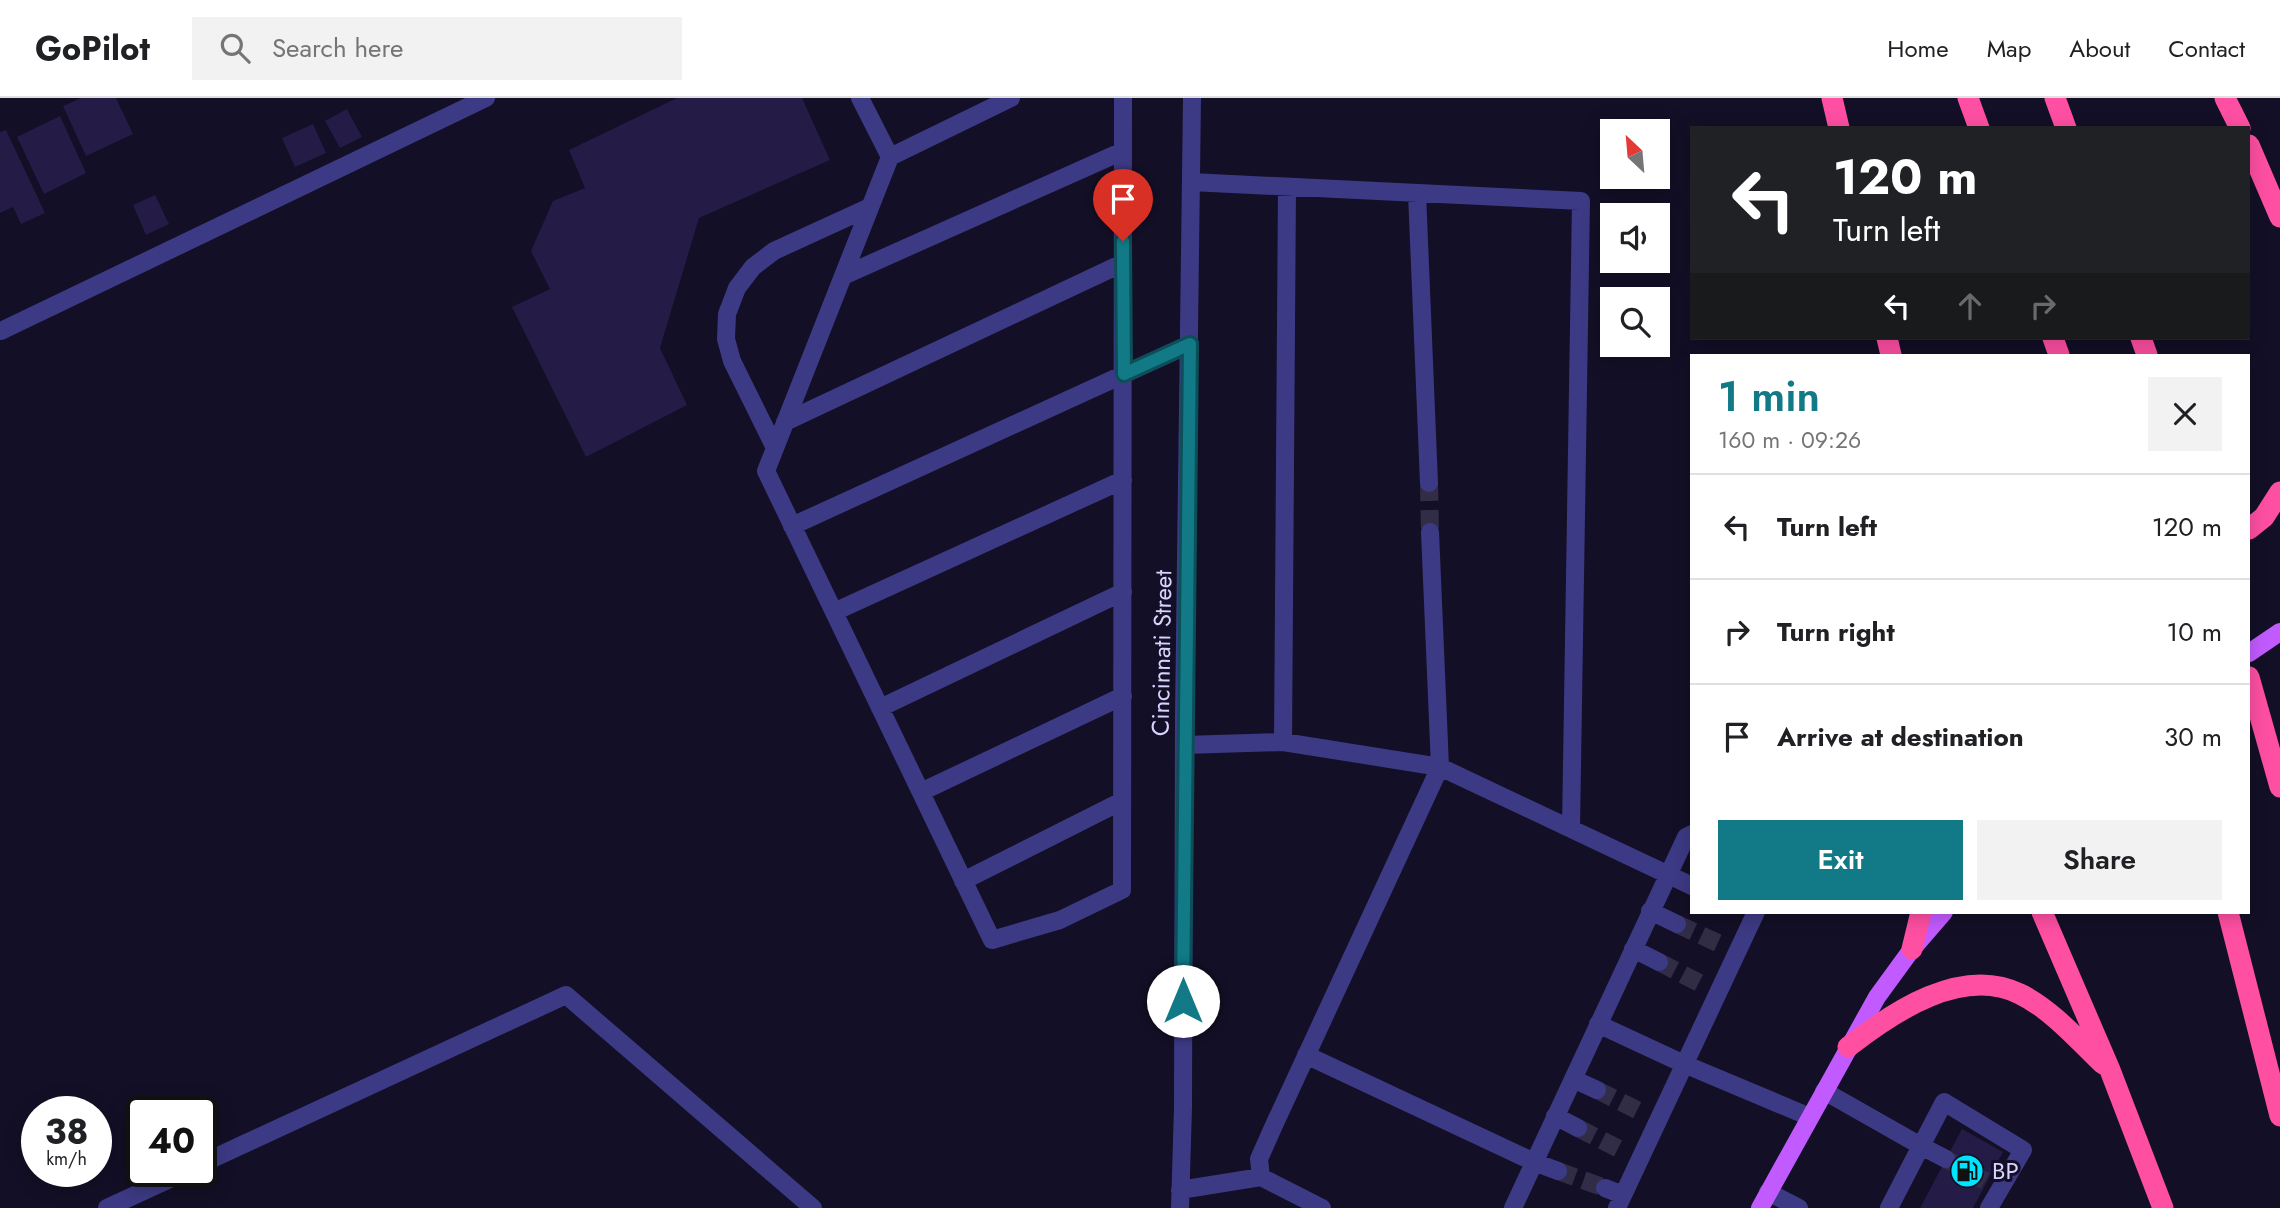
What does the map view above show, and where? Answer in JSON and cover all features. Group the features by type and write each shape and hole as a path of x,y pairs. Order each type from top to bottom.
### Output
{"highway":[{"path":"1832,98 1839,126"},
{"path":"1968,98 1978,126"},
{"path":"2055,98 2065,126"},
{"path":"2225,98 2239,126"},
{"path":"2250,147 2280,217"},
{"path":"2250,528 2264,517 2280,492"},
{"path":"2250,681 2280,787"},
{"path":"1912,949 1921,914"},
{"path":"2043,914 2110,1070 2163,1208"},
{"path":"2229,914 2280,1116"},
{"path":"1849,1047 1881,1021 1919,1001 1965,985 1990,985 2020,994 2048,1013 2110,1070"}],"main road":[{"path":"2250,652 2280,632"},
{"path":"1760,1208 1877,998 1912,949 1942,914"}],"street":[{"path":"3,335 486,98"},
{"path":"860,98 890,157"},
{"path":"1011,98 890,157 766,471 992,940 1060,920 1122,890 1123,98"},
{"name":"Cincinnati Street","path":"1180,1208 1192,98"},
{"path":"843,276 1123,151"},
{"path":"1191,182 1581,201 1571,828"},
{"path":"1283,742 1287,187"},
{"path":"1417,193 1429,483"},
{"path":"775,448 732,361 726,339 727,314 737,288 753,267 775,251 870,207"},
{"path":"785,422 1123,263"},
{"path":"792,526 1190,344"},
{"path":"834,612 1123,481"},
{"path":"1261,1177 1259,1159 1440,766 1430,532"},
{"path":"880,708 1123,592"},
{"path":"921,792 1123,696"},
{"path":"1184,745 1283,742 1440,766 1690,885"},
{"path":"964,881 1122,801"},
{"path":"1513,1208 1650,911 1686,836 1690,835"},
{"path":"1650,911 1677,924"},
{"path":"1605,1188 1620,1201 1631,1155 1658,1120 1684,1064 1711,988 1751,914"},
{"path":"1633,949 1658,962"},
{"path":"217,1157 566,995 813,1208"},
{"path":"1598,1024 1810,1117"},
{"path":"1306,1055 1558,1171"},
{"path":"1573,1079 1597,1090"},
{"path":"1824,1091 1946,1159"},
{"path":"1889,1208 1944,1101 2023,1150 1994,1185 1989,1208"},
{"path":"1641,1112 1658,1120"},
{"path":"1555,1116 1578,1128"},
{"path":"1180,1190 1261,1177 1322,1208"},
{"path":"107,1208 152,1187"},
{"path":"1768,1192 1799,1208"}],"building":[{"path":"81,98 116,98 133,134 86,156 63,106"},
{"path":"677,98 802,98 830,160 699,218 660,348 687,405 586,457 512,307 550,289 531,251 553,201 585,188 569,150"},
{"path":"347,109 362,137 340,148 325,121"},
{"path":"60,116 86,173 44,194 17,137"},
{"path":"313,124 326,153 295,167 282,138"},
{"path":"6,130 45,213 21,224 13,207 0,213 0,132"},
{"path":"155,195 169,224 146,235 133,205"},
{"name":"BP","path":"1962,1129 2003,1152 1973,1208 1920,1208"}],"tunnel":[{"path":"1429,483 1430,532"},
{"path":"1677,924 1722,945"},
{"path":"1659,962 1703,985"},
{"path":"1597,1090 1641,1112"},
{"path":"1578,1128 1623,1151"},
{"path":"1946,1159 1987,1182"},
{"path":"1558,1171 1605,1188"}],"place":[{"name":"BP","path":"1967,1171"}],"route":[{"path":"1123,241 1124,374 1190,344 1183,1001"}]}
